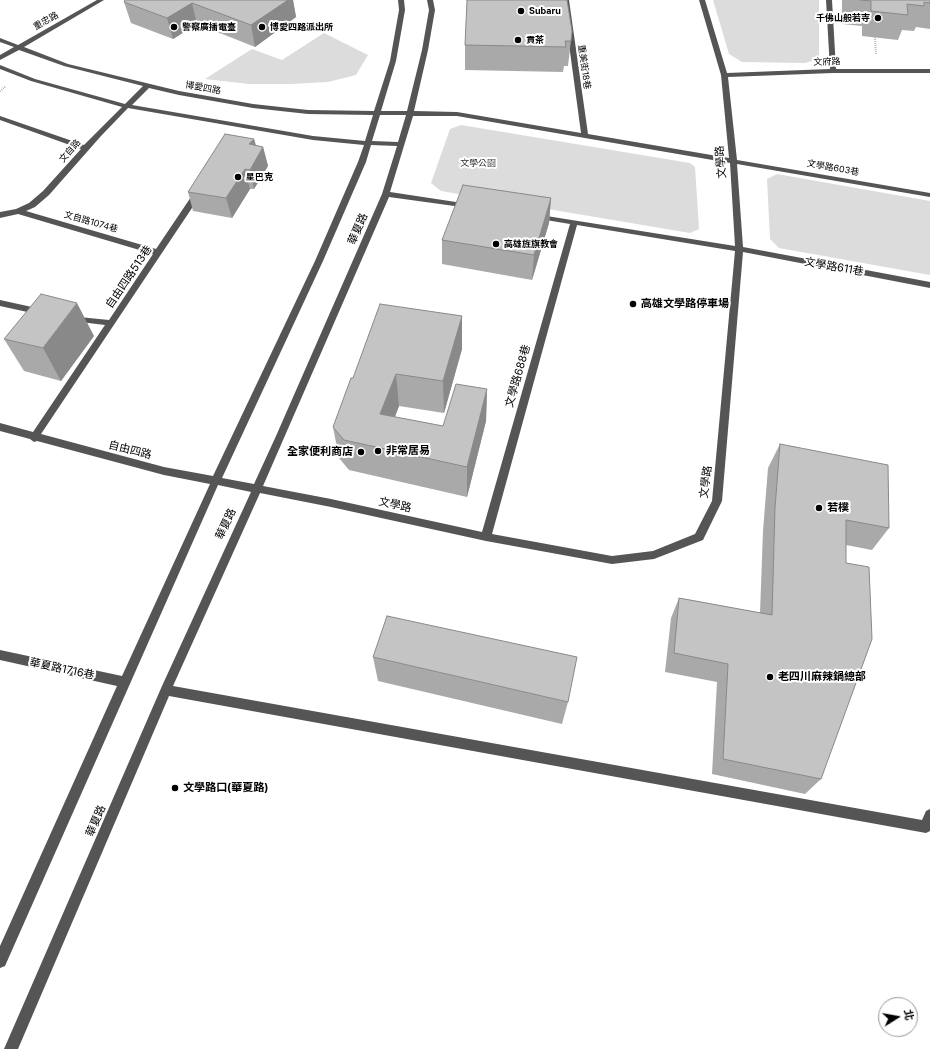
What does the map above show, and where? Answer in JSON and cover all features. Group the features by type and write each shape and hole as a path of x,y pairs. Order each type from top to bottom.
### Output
{"street":[{"name":"重忠路","path":"0,58 101,0"},
{"name":"華夏路","path":"0,961 214,481 319,261 362,162 393,61 402,10 401,0"},
{"name":"華夏路","path":"11,1049 166,690 287,421 386,194 402,144 426,43 432,10 430,0"},
{"name":"重美街18巷","path":"566,0 585,136"},
{"name":"文學路","path":"255,490 330,503 486,536 612,560 654,555 699,537 717,501 739,249 733,160 724,74 702,0"},
{"path":"829,0 833,71"},
{"name":"博愛四路","path":"0,40 56,62 146,86 253,106 308,112 457,114 585,136"},
{"path":"0,67 33,80 126,106 239,130 367,144 402,144"},
{"name":"文府路","path":"724,74 833,71 930,72"},
{"name":"文自路","path":"0,215 18,211 32,205 46,193 85,148 146,86"},
{"path":"0,118 85,148"},
{"name":"文學路603巷","path":"585,136 733,160 930,195"},
{"name":"自由四路513巷","path":"34,438 159,253 202,186"},
{"path":"386,194 480,207"},
{"name":"文自路1074巷","path":"18,211 159,253"},
{"name":"文學路611巷","path":"527,215 739,249 930,284"},
{"name":"文學路688巷","path":"486,536 574,222"},
{"path":"0,303 50,314"},
{"path":"65,317 112,323"},
{"name":"自由四路","path":"0,427 34,438 144,466 255,490"},
{"name":"華夏路1716巷","path":"0,655 125,682"},
{"path":"166,690 926,828 930,815"}],"green space":[{"path":"713,0 819,0 819,59 805,63 742,62 729,54"},
{"path":"324,33 368,55 356,75 328,82 291,84 249,84 205,79 252,49 282,60"},
{"name":"文學公園","path":"461,125 690,163 695,167 699,229 690,233 441,191 431,183 450,129"},
{"path":"777,174 930,201 930,275 779,248 770,239 767,179"}],"building":[{"path":"125,0 288,0 251,25 192,3 167,18 124,2"},
{"path":"467,0 567,0 572,31 571,41 565,41 566,47 465,45"},
{"path":"861,0 930,0 930,3 924,2 924,6 907,4 908,15 871,11 871,1"},
{"path":"225,134 254,139 249,144 263,147 250,170 245,169 226,198 188,192"},
{"path":"463,185 551,198 534,255 442,240"},
{"path":"41,294 77,303 43,348 4,339"},
{"path":"380,304 462,316 443,381 396,374 380,414 443,426 456,384 487,389 467,467 344,440 333,427"},
{"path":"780,444 888,465 889,528 846,520 846,563 869,567 872,639 821,779 723,759 728,664 674,653 679,598 772,615 775,508"},
{"path":"387,616 577,657 568,702 373,657"}],"place":[{"name":"Subaru","path":"521,11"},
{"name":"千佛山般若寺","path":"878,18"},
{"name":"警察廣播電臺","path":"174,27"},
{"name":"博愛四路派出所","path":"262,27"},
{"name":"貢茶","path":"518,40"},
{"name":"星巴克","path":"238,177"},
{"name":"高雄旌旗教會","path":"496,244"},
{"name":"高雄文學路停車場","path":"633,304"},
{"name":"非常居易","path":"378,451"},
{"name":"全家便利商店","path":"361,452"},
{"name":"若樸","path":"819,508"},
{"name":"老四川麻辣鍋總部","path":"770,677"},
{"name":"文學路口(華夏路)","path":"175,788"}]}
